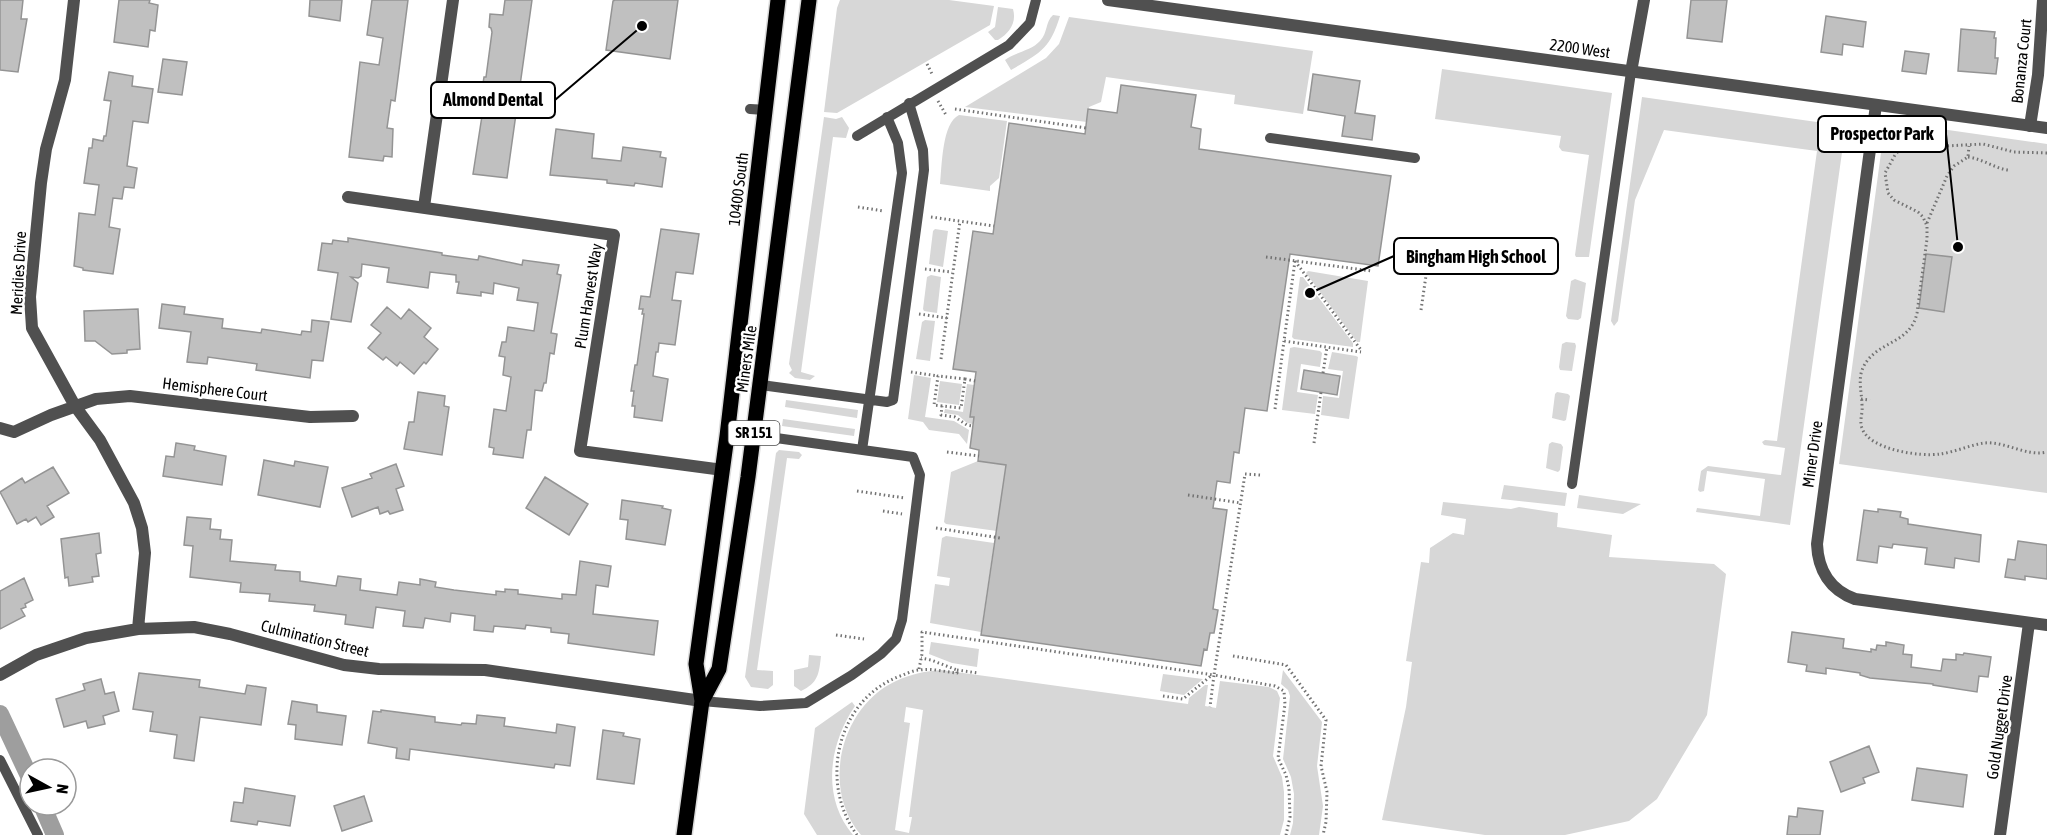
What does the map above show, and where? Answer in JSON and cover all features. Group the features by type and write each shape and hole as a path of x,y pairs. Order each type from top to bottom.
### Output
{"main road":[{"name":"10400 South","path":"734,382 778,0"},
{"name":"Miners Mile","path":"702,701 719,669 761,384 809,0"},
{"name":"Miners Mile","path":"684,835 702,701 696,664 734,382"}],"street":[{"name":"Meridies Drive","path":"74,0 64,80 46,149 32,259 30,297 32,328 75,406 100,440 134,503 142,528 146,553 138,629"},
{"path":"424,207 453,0"},
{"name":"2200 West","path":"1108,0 2047,128"},
{"path":"1631,72 1644,0"},
{"name":"Bonanza Court","path":"2030,126 2039,65 2043,0"},
{"name":"Miner Drive","path":"1876,105 1817,543 1821,567 1834,587 1855,598 2047,626"},
{"name":"Plum Harvest Way","path":"348,196 614,235 580,451 723,470"},
{"name":"Hemisphere Court","path":"0,428 14,432 96,399 130,396 310,417 353,416"},
{"name":"Gold Nugget Drive","path":"2001,835 2030,623"},
{"name":"Culmination Street","path":"0,675 36,655 76,642 138,629 203,629 344,664 379,669 485,670 702,701"}],"lane":[{"path":"856,136 1009,45 1030,23 1036,0"},
{"path":"1572,484 1631,72"},
{"path":"761,384 890,402 894,396 924,171 923,150 909,104"},
{"path":"750,109 766,110"},
{"path":"862,450 902,173 898,143 887,117"},
{"path":"1270,138 1415,158"},
{"path":"702,701 760,705 806,703 881,654 896,639 902,620 920,475 913,458 754,436"},
{"path":"0,759 38,835"}],"path":[{"path":"955,109 1086,128"},
{"path":"2047,153 2022,154 1983,144 1946,146 1916,137 1904,144 1889,164 1886,173 1888,193 1894,200 1918,212 1926,223 1928,239 1915,323 1898,339 1880,347 1868,358 1861,374 1862,430 1867,436 1887,448 1938,455 1984,443 1994,443 2033,453 2047,452"},
{"path":"1968,157 1969,146"},
{"path":"1926,223 1930,220 1947,176 1954,166 1968,157 2008,170"},
{"path":"858,207 886,211"},
{"path":"931,217 994,226"},
{"path":"941,359 960,221"},
{"path":"1421,310 1430,248"},
{"path":"1266,257 1372,271"},
{"path":"1275,409 1295,261"},
{"path":"1284,341 1361,351 1295,261"},
{"path":"924,269 953,273"},
{"path":"919,314 947,318"},
{"path":"1323,373 1327,347"},
{"path":"910,372 975,381"},
{"path":"938,376 934,405 942,406 961,408 965,379"},
{"path":"1314,443 1321,392"},
{"path":"1861,399 1870,400"},
{"path":"942,406 941,415 955,417 973,426"},
{"path":"947,452 978,456"},
{"path":"1210,707 1245,474 1260,475"},
{"path":"857,491 917,500"},
{"path":"1188,495 1241,503"},
{"path":"883,511 915,516"},
{"path":"936,528 1000,538"},
{"path":"920,669 922,632 1275,686 1284,692 1285,704 1278,758 1289,788 1290,817 1286,835"},
{"path":"836,635 864,639"},
{"path":"1233,656 1286,664 1326,720 1321,766 1327,792 1323,835"},
{"path":"921,658 957,670 978,673"},
{"path":"857,835 845,814 838,791 836,770 841,737 851,718 863,701 890,679 920,669 957,673 957,670"},
{"path":"1163,696 1183,699 1213,675"}],"shaded area":[{"path":"840,0 949,0 994,6 990,25 837,113 824,112 837,8"},
{"path":"998,7 1013,9 1014,19 1009,31 995,40 988,32 995,27"},
{"path":"1053,15 1060,16 1048,43 1037,54 1011,70 1005,60 1040,41"},
{"path":"1069,17 1313,51 1303,114 1234,104 1235,95 1106,77 1101,102 1089,107 1087,122 965,107 1046,58 1059,44"},
{"path":"1442,69 1612,93 1589,257 1576,257 1575,255 1589,155 1562,151 1559,147 1561,136 1435,119"},
{"path":"1642,97 1831,124 1829,136 1844,138 1790,525 1696,512 1697,508 1760,516 1765,479 1707,471 1704,491 1700,492 1698,490 1701,471 1708,466 1781,475 1785,448 1764,445 1762,442 1777,441 1817,151 1664,130 1635,200 1618,321 1614,326 1611,321"},
{"path":"959,115 1007,121 999,178 990,186 990,191 940,184 946,135 953,119"},
{"path":"824,117 836,119 842,117 849,128 846,138 833,137 801,372 815,376 810,380 795,378 789,373 792,370 789,364"},
{"path":"1899,123 2047,144 2047,493 1839,464 1883,138 1887,131"},
{"path":"935,229 948,231 943,267 929,264"},
{"path":"1308,271 1368,281 1360,342 1357,342 1306,273"},
{"path":"931,275 941,277 937,313 923,309 927,277"},
{"path":"1300,277 1303,277 1353,343 1353,347 1292,337"},
{"path":"1575,279 1586,283 1581,318 1578,320 1568,319 1566,316 1571,281"},
{"path":"935,321 930,361 916,359 922,322"},
{"path":"1575,343 1576,346 1572,371 1560,370 1559,367 1562,344"},
{"path":"1290,348 1322,353 1320,367 1301,364 1297,392 1318,395 1315,414 1282,410"},
{"path":"1332,352 1358,357 1349,419 1321,415 1323,396 1339,398 1343,371 1328,369"},
{"path":"914,375 931,378 925,417 954,421 969,430 967,444 959,434 929,430 923,422 908,419"},
{"path":"940,381 962,384 959,405 937,402"},
{"path":"967,384 974,385 970,416 974,417 973,424 967,423 958,415 944,413 945,409 963,412"},
{"path":"1557,392 1570,396 1564,421 1552,418"},
{"path":"786,400 858,410 857,418 785,407"},
{"path":"783,419 855,429 854,436 782,426"},
{"path":"1552,442 1561,444 1563,447 1558,472 1546,468 1549,444"},
{"path":"779,450 799,452 802,455 799,459 787,458 757,670 773,671 773,685 768,689 751,687 745,677 776,453"},
{"path":"978,461 1006,465 997,531 944,522 951,472"},
{"path":"1504,485 1567,493 1565,506 1501,499"},
{"path":"1579,495 1641,504 1623,514 1577,508"},
{"path":"1443,502 1511,509 1519,507 1558,513 1557,527 1612,535 1609,557 1714,564 1726,574 1707,715 1657,799 1629,821 1565,835 1485,835 1382,820 1406,707 1412,662 1406,661 1421,562 1429,563 1430,548 1453,533 1464,535 1466,519 1441,515"},
{"path":"946,536 994,543 981,632 930,623 935,584 949,586 950,578 937,576 942,538"},
{"path":"931,642 979,649 977,667 952,663 929,654"},
{"path":"809,655 821,656 817,677 811,685 801,691 794,686 794,670 808,667"},
{"path":"941,670 1188,704 1189,698 1208,685 1205,706 1216,708 1220,681 1269,687 1277,691 1280,698 1273,756 1282,777 1284,792 1284,820 1280,835 861,835 848,816 841,795 842,750 850,728 862,709 877,693 896,681 918,673","holes":["906,707 923,710 909,817 912,817 909,833 895,830 910,723 904,722"]},
{"path":"1283,670 1322,722 1317,766 1323,806 1319,835 1290,835 1293,823 1294,794 1291,777 1283,759 1290,696 1288,690 1281,684"},
{"path":"1163,674 1203,679 1184,695 1160,691"},
{"path":"852,702 855,706 839,737 832,771 836,804 853,835 817,835 804,814 815,728"}],"building":[{"path":"0,0 23,0 21,19 27,19 18,72 0,70"},
{"path":"119,0 150,0 149,3 158,5 155,31 150,30 148,47 114,42"},
{"path":"310,0 342,0 340,21 309,16"},
{"path":"372,0 408,0 395,101 391,100 387,128 393,129 392,157 384,156 383,161 349,157 360,62 379,65 383,38 367,35"},
{"path":"505,0 532,0 507,178 473,174 486,90 482,90 492,32 489,27 490,14 503,15"},
{"path":"615,0 678,0 670,59 606,50"},
{"path":"1691,0 1727,0 1722,42 1687,38"},
{"path":"1826,16 1866,22 1863,47 1843,44 1842,55 1821,52"},
{"path":"1961,29 1995,32 1995,58 1998,58 1996,74 1958,71"},
{"path":"1905,51 1929,54 1926,74 1902,71"},
{"path":"163,59 187,62 182,95 158,92"},
{"path":"109,72 133,76 132,86 153,89 148,123 133,121 127,166 137,168 134,188 124,187 122,199 113,198 109,227 120,229 113,274 83,270 83,268 74,266 79,213 95,215 99,185 84,183 89,148 92,148 93,139 103,141 106,136 111,101 104,100"},
{"path":"1313,74 1360,81 1355,113 1375,116 1372,140 1342,136 1345,116 1308,110"},
{"path":"1121,85 1196,95 1191,127 1201,129 1199,149 1391,176 1378,266 1290,254 1267,411 1245,408 1239,453 1234,452 1230,483 1217,481 1213,508 1227,510 1213,609 1218,610 1214,633 1210,633 1201,666 981,635 1006,465 978,461 979,450 970,448 974,417 970,417 976,372 953,369 973,231 993,234 1009,123 1085,134 1088,109 1117,113"},
{"path":"556,129 594,134 592,158 621,161 623,147 661,152 660,157 666,158 662,187 635,183 634,186 607,183 607,180 550,175"},
{"path":"661,229 699,234 693,274 676,272 672,300 681,301 675,345 659,343 658,352 656,352 653,376 668,379 662,421 634,417 635,406 632,406 634,391 631,391 644,314 642,314 643,309 639,309 641,296 650,297"},
{"path":"348,238 478,260 479,256 522,265 523,260 559,265 557,274 561,275 551,333 557,334 554,354 550,353 546,383 542,391 535,390 531,430 527,430 523,458 493,454 494,448 489,447 494,409 506,411 511,377 503,375 505,357 499,356 502,342 506,342 508,327 534,331 538,303 517,300 519,288 494,283 493,294 481,292 481,296 457,293 459,282 456,282 456,275 430,272 428,288 387,282 389,268 362,264 361,276 351,277 358,283 351,322 331,319 338,273 318,270 322,243 332,244 333,240 348,242"},
{"path":"1926,254 1952,257 1944,312 1919,308"},
{"path":"162,304 185,307 184,314 223,319 222,328 261,333 262,329 301,335 302,331 311,332 312,320 329,322 323,361 312,360 310,378 256,370 257,364 208,357 207,364 187,362 191,332 159,328"},
{"path":"387,307 401,319 409,309 431,328 424,337 438,349 414,374 400,362 397,366 386,357 383,360 368,348 381,333 371,325"},
{"path":"138,309 140,349 112,354 95,341 85,341 84,311"},
{"path":"1304,370 1340,376 1337,395 1301,389"},
{"path":"418,392 445,396 444,406 449,407 442,455 404,449 409,422 414,422"},
{"path":"176,443 195,446 194,450 226,456 222,485 163,476 166,456 174,457"},
{"path":"264,460 294,466 295,461 328,467 320,507 258,495"},
{"path":"396,464 404,486 396,489 403,510 380,514 378,507 352,517 342,488 372,478 370,474"},
{"path":"53,467 69,493 47,506 54,517 41,525 36,517 28,522 26,519 17,524 0,492 22,478 25,483"},
{"path":"545,477 588,504 569,535 526,508"},
{"path":"622,500 663,506 662,508 671,510 665,545 626,539 628,520 620,519"},
{"path":"1878,509 1901,512 1900,517 1908,519 1908,524 1981,535 1979,562 1955,558 1954,568 1925,564 1927,548 1893,544 1892,548 1879,546 1877,563 1857,560 1864,510 1878,512"},
{"path":"187,517 211,519 210,529 221,530 220,539 232,540 230,561 276,565 275,570 300,572 300,581 336,586 338,576 361,579 360,590 397,595 399,582 420,585 420,579 436,582 435,587 454,590 496,595 496,591 518,590 518,594 562,599 562,594 576,595 580,561 611,566 608,587 596,585 593,614 658,621 654,655 568,643 569,634 551,632 551,628 526,625 525,629 494,626 493,632 474,630 475,616 451,613 450,622 425,618 423,628 403,626 405,611 376,607 373,628 345,624 346,615 314,611 315,605 269,601 270,594 240,592 241,583 190,577 193,546 184,545"},
{"path":"99,533 101,553 96,554 99,576 92,577 93,582 69,586 68,577 65,578 61,539"},
{"path":"2018,541 2047,545 2047,579 2025,576 2025,580 2005,577 2008,559 2015,560"},
{"path":"24,578 33,600 21,609 25,616 0,629 0,591"},
{"path":"1792,632 1844,639 1843,648 1871,652 1871,649 1876,650 1877,645 1886,646 1886,642 1904,645 1903,654 1912,655 1911,667 1941,671 1943,659 1956,660 1956,654 1991,657 1988,677 1979,676 1977,692 1933,684 1870,678 1860,673 1826,668 1826,674 1806,671 1807,665 1788,662"},
{"path":"139,673 200,680 199,687 245,694 247,685 266,688 261,725 200,717 194,761 174,758 177,735 150,731 153,712 133,709"},
{"path":"101,679 105,694 114,692 119,711 103,716 105,724 88,728 86,721 64,727 56,699 85,690 83,684"},
{"path":"292,701 317,705 317,712 346,716 342,745 295,739 296,725 288,724"},
{"path":"381,710 435,717 435,722 461,725 462,723 476,724 477,715 505,718 504,726 556,733 557,724 575,727 570,766 555,764 554,768 410,749 409,760 396,758 397,748 368,743 373,711 381,712"},
{"path":"603,730 624,733 623,736 640,739 634,784 597,779"},
{"path":"1869,746 1879,772 1863,778 1865,783 1841,792 1830,762"},
{"path":"1917,768 1967,775 1963,807 1912,800"},
{"path":"245,788 295,796 290,826 258,821 257,825 231,821 234,802 243,803"},
{"path":"364,796 372,821 342,831 334,806"},
{"path":"1798,808 1823,811 1820,835 1787,835 1789,816 1797,817"}],"waterway":[{"path":"0,714 20,757"},
{"path":"47,817 55,835"}],"place":[{"name":"Almond Dental","path":"642,26"},
{"name":"Prospector Park","path":"1958,247"},
{"name":"Bingham High School","path":"1310,293"}]}
